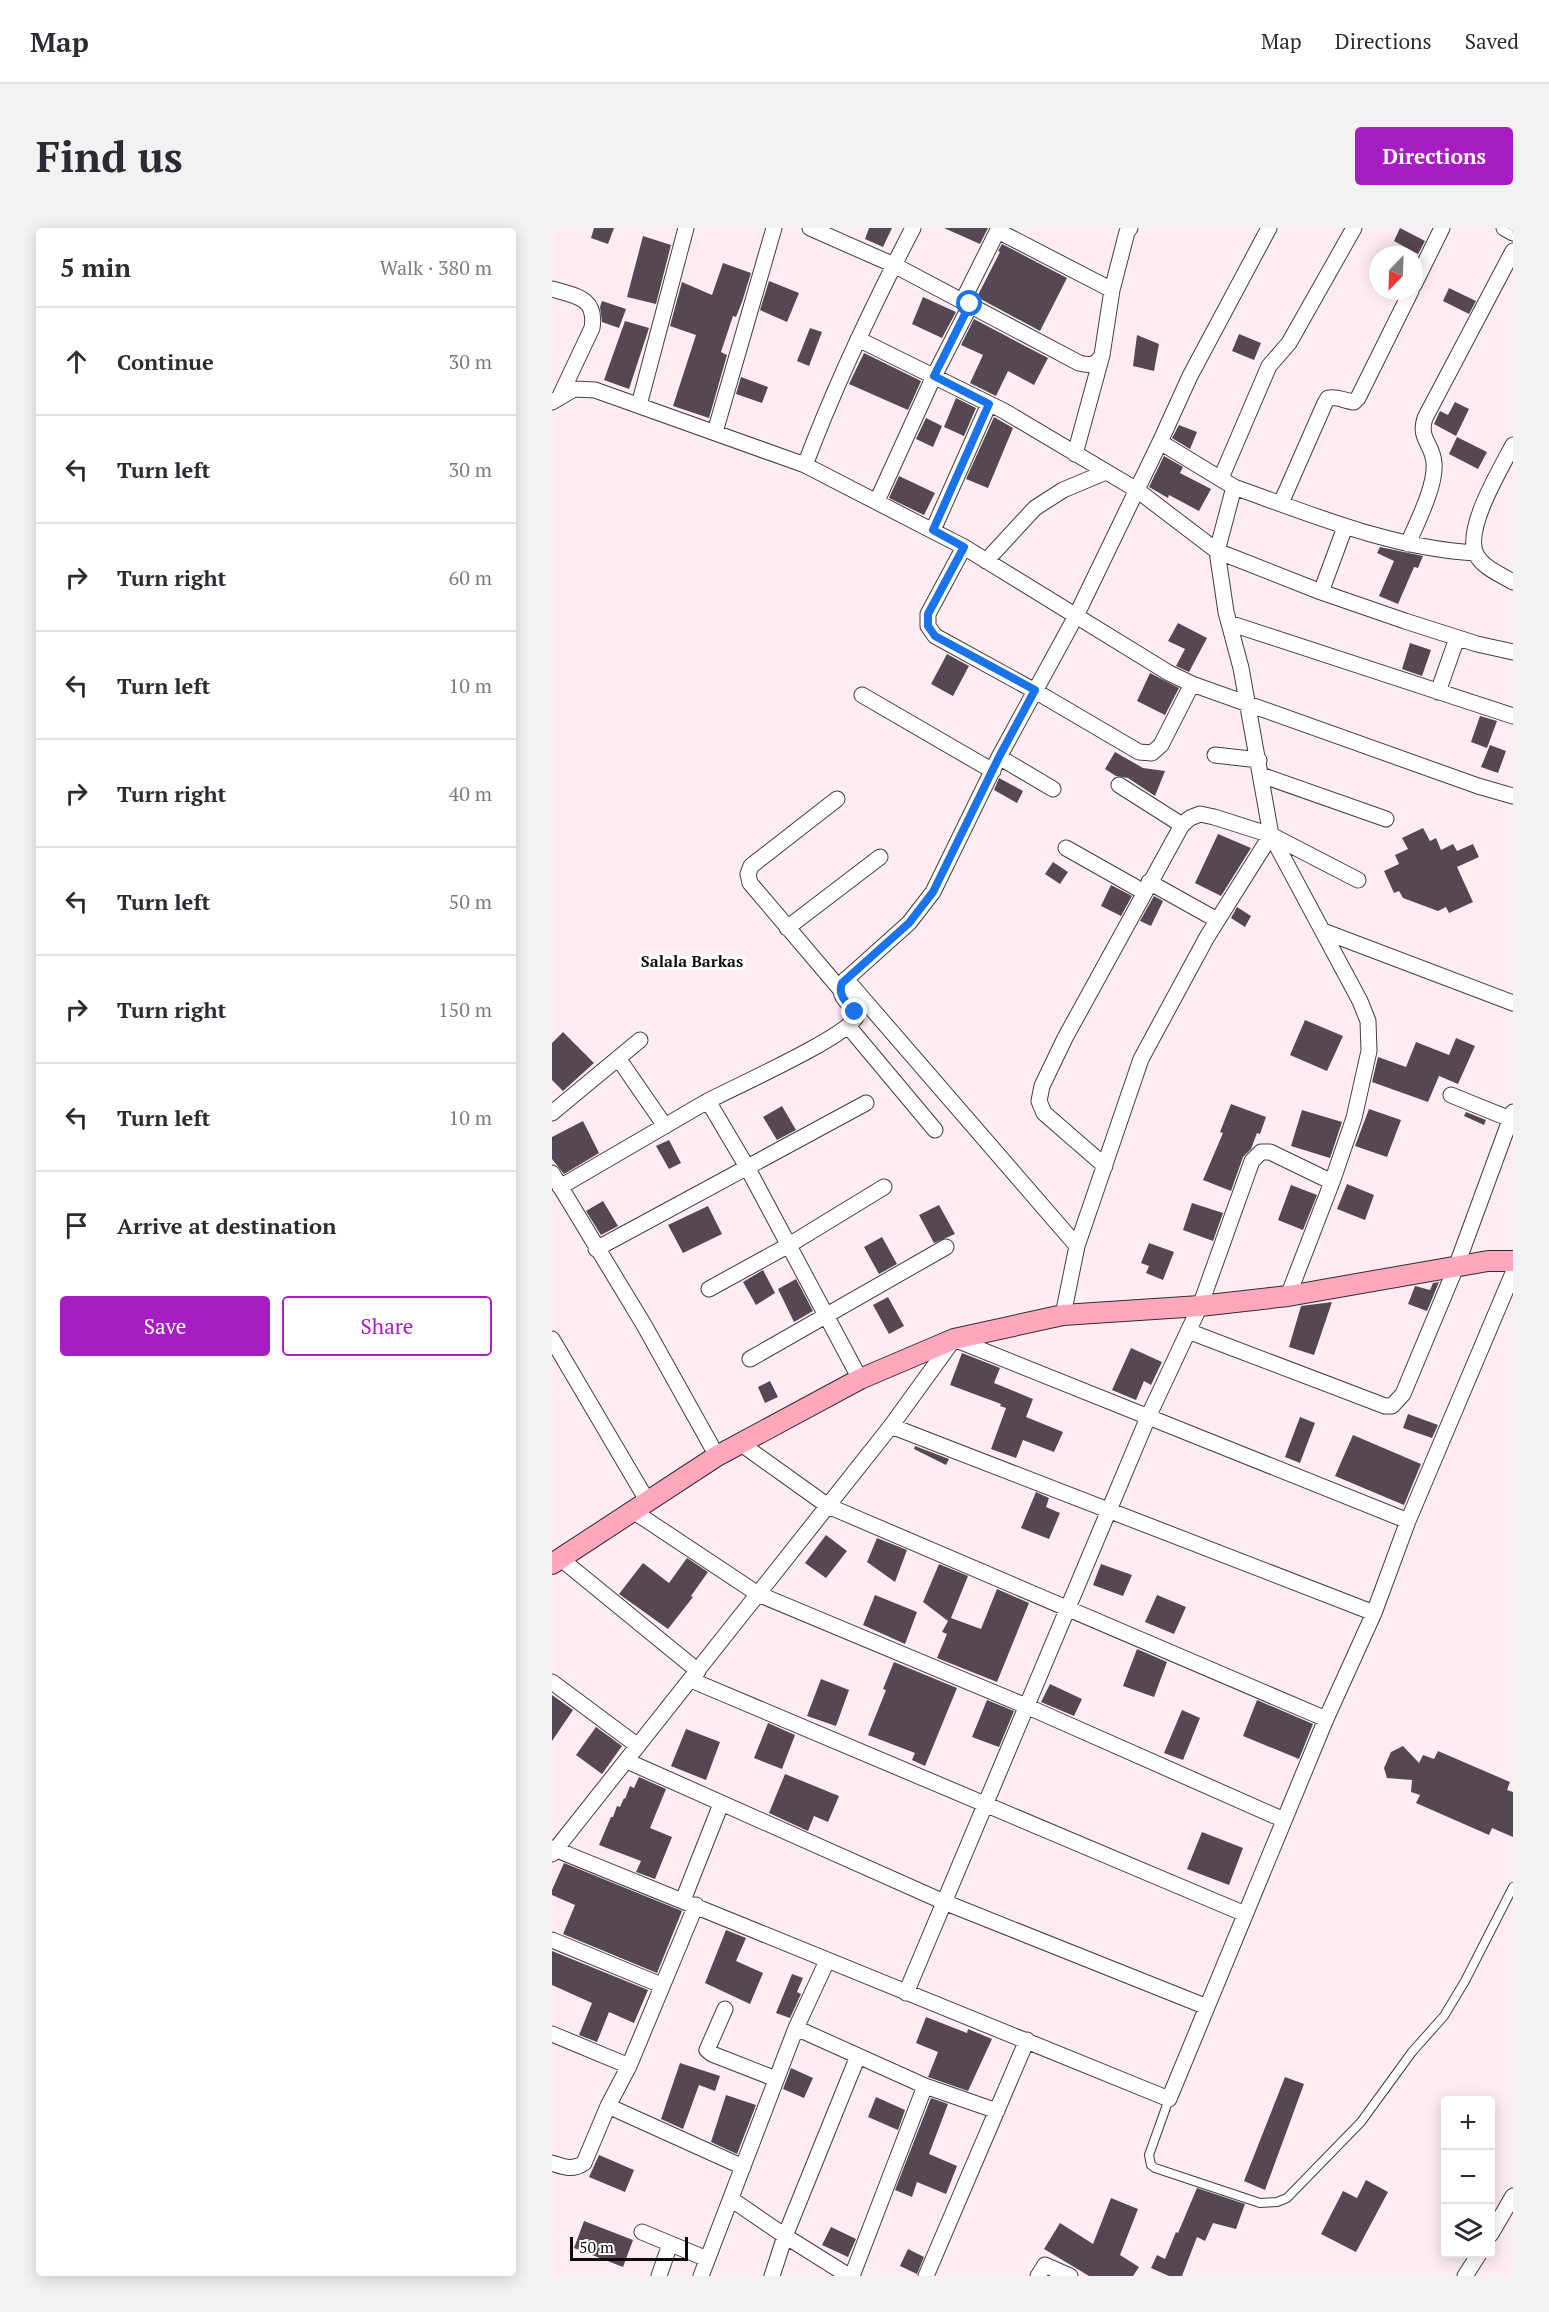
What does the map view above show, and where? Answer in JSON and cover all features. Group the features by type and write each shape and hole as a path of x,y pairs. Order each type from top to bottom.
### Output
{"street":[{"path":"639,405 686,228"},
{"path":"715,432 774,228"},
{"path":"810,228 894,265 1079,363 1090,366 1098,363 1102,355"},
{"path":"805,465 830,400 913,228"},
{"path":"1075,454 1102,355 1112,290 1130,228"},
{"path":"560,1187 708,1101 820,1044 848,1026 856,1017 855,1012 840,994 843,984 909,923 933,892 999,757 1076,616 1190,376 1269,228"},
{"path":"1288,1296 1354,1118 1369,1050 1368,1021 1360,1001 1271,835 1241,668 1228,623 1217,551 1228,482 1269,366 1289,343 1354,228"},
{"path":"1423,267 1442,228"},
{"path":"1504,228 1513,233"},
{"path":"877,501 998,229 1112,290"},
{"path":"1408,544 1433,476 1434,461 1422,428 1425,418 1513,251"},
{"path":"552,289 582,298 590,306 594,316 592,327 556,399"},
{"path":"1281,503 1325,403 1329,398 1334,397 1347,402 1354,402 1358,398 1407,300"},
{"path":"858,339 989,404 1137,490 1217,551 1321,592 1457,638 1513,652"},
{"path":"556,399 573,389 595,390 805,465 964,547 1192,684 1478,786 1513,796"},
{"path":"933,530 989,404"},
{"path":"1160,442 1228,482 1345,526 1408,544 1475,553"},
{"path":"1513,445 1478,520 1474,538 1475,553 1485,565 1513,582"},
{"path":"986,561 1035,508 1063,490 1106,472"},
{"path":"1321,592 1345,526"},
{"path":"964,547 928,614 928,626 935,636 1035,690 1139,752 1152,753 1161,745 1192,684"},
{"path":"1228,623 1513,716"},
{"path":"1438,692 1457,638"},
{"path":"862,695 993,771"},
{"path":"1215,755 1260,767 1386,819"},
{"path":"999,757 1053,789"},
{"path":"1119,785 1182,825"},
{"path":"837,799 751,866 748,874 750,883 787,928 843,984 1077,1246"},
{"path":"1105,1166 1044,1113 1039,1101 1042,1086 1065,1038 1182,825 1190,818 1200,814 1271,835 1358,880"},
{"path":"1063,1315 1077,1246 1141,1059 1217,920 1271,835"},
{"path":"1066,848 1217,920"},
{"path":"787,928 880,857"},
{"path":"1323,931 1513,1003"},
{"path":"848,1026 935,1130"},
{"path":"552,1113 640,1040"},
{"path":"618,1058 665,1126"},
{"path":"1188,1331 1385,1406 1392,1406 1403,1394 1456,1267 1512,1116 1451,1095"},
{"path":"708,1101 747,1167 860,1379"},
{"path":"596,1248 866,1103"},
{"path":"906,1993 1108,1511 1200,1306 1252,1161 1261,1152 1270,1152 1332,1182"},
{"path":"552,1173 644,1325 717,1455"},
{"path":"709,1289 789,1245 884,1187"},
{"path":"750,1359 946,1247"},
{"path":"1245,1914 985,1804 694,1675 556,1561 717,1455 860,1379 954,1339 1063,1315 1200,1306 1288,1296 1488,1261 1513,1261"},
{"path":"954,1339 891,1426 639,1746 553,1850 1170,2098 1326,1719 1374,1613 1408,1521 1513,1273"},
{"path":"552,1339 640,1506 758,1594 1026,1706 1284,1820"},
{"path":"954,1339 1408,1521"},
{"path":"891,1426 1374,1613"},
{"path":"740,1443 828,1506 1326,1719"},
{"path":"552,1682 639,1746"},
{"path":"627,1761 944,1902 1207,2007"},
{"path":"552,2163 570,2168 584,2163 608,2106 629,2066 661,1985 721,1804"},
{"path":"552,1940 661,1985"},
{"path":"701,2276 796,2028 827,1961"},
{"path":"725,2009 707,2050 776,2079"},
{"path":"796,2028 924,2086 996,2112"},
{"path":"552,2034 629,2066"},
{"path":"926,2276 1027,2040"},
{"path":"772,2276 785,2236 858,2056"},
{"path":"731,2199 785,2236 851,2276 924,2086"},
{"path":"608,2106 743,2167"},
{"path":"1495,2227 1513,2196"},
{"path":"642,2232 707,2259"},
{"path":"659,2276 670,2244"},
{"path":"1468,2275 1476,2258"},
{"path":"1038,2276 1045,2265 1070,2276"}],"lane":[{"path":"1170,2098 1149,2155 1151,2165 1260,2203 1277,2202 1287,2198 1361,2122 1412,2052 1444,2016 1465,1981 1513,1887"}],"building":[{"path":"594,228 614,228 608,244 591,238"},
{"path":"869,228 892,228 883,247 865,239"},
{"path":"944,228 988,228 980,244"},
{"path":"1400,228 1425,241 1422,246 1403,246 1394,241"},
{"path":"643,236 671,245 656,304 627,297"},
{"path":"1002,244 1067,278 1040,331 977,297"},
{"path":"723,263 751,273 742,302 736,317 733,316 721,352 727,355 709,418 673,406 696,335 670,326 682,282 712,295"},
{"path":"769,281 799,293 787,322 760,310"},
{"path":"1449,288 1476,301 1469,314 1443,301"},
{"path":"923,297 956,312 942,338 912,324"},
{"path":"602,301 626,309 619,328 602,322 600,307"},
{"path":"974,319 1048,358 1034,385 1008,371 996,396 970,383 983,355 961,345"},
{"path":"625,321 649,328 629,389 604,380"},
{"path":"810,328 822,332 809,366 797,361"},
{"path":"1239,334 1261,343 1254,360 1232,351"},
{"path":"1137,335 1159,344 1154,371 1133,366"},
{"path":"864,353 921,381 908,410 849,384"},
{"path":"741,377 768,387 762,403 736,394"},
{"path":"956,398 976,408 964,436 944,427"},
{"path":"1455,402 1469,409 1456,436 1434,424 1440,411 1448,415"},
{"path":"994,417 1013,428 988,488 966,479"},
{"path":"926,418 942,426 933,447 916,439"},
{"path":"1179,425 1197,432 1190,449 1172,438"},
{"path":"1457,437 1487,452 1478,469 1449,454"},
{"path":"1164,456 1183,467 1180,473 1211,489 1199,511 1149,487"},
{"path":"899,476 935,493 924,515 889,498"},
{"path":"1380,547 1423,556 1418,568 1414,567 1398,604 1379,596 1394,561 1377,553"},
{"path":"1178,623 1207,638 1189,672 1176,666 1185,649 1168,641"},
{"path":"1410,643 1431,650 1422,676 1402,669"},
{"path":"947,654 969,666 953,696 931,684"},
{"path":"1150,673 1179,688 1165,715 1137,701"},
{"path":"1480,716 1497,721 1487,748 1471,742"},
{"path":"1490,745 1506,751 1498,773 1481,767"},
{"path":"1115,752 1143,768 1165,771 1155,796 1128,778 1116,776 1105,769"},
{"path":"999,778 1023,791 1017,803 994,790"},
{"path":"1423,828 1430,841 1436,838 1441,850 1453,844 1457,851 1473,844 1479,857 1457,867 1473,902 1449,913 1446,907 1438,911 1403,898 1399,891 1394,893 1384,871 1399,864 1395,855 1408,849 1402,838"},
{"path":"1218,834 1251,848 1221,896 1195,883"},
{"path":"1053,862 1068,872 1060,884 1045,874"},
{"path":"1111,885 1132,896 1121,916 1101,906"},
{"path":"1154,896 1163,901 1151,926 1140,921"},
{"path":"1237,907 1251,916 1245,927 1231,918"},
{"path":"1305,1020 1343,1036 1327,1071 1290,1055"},
{"path":"563,1032 594,1063 563,1091 552,1080 552,1043"},
{"path":"1456,1038 1475,1046 1458,1084 1439,1076 1428,1102 1372,1082 1378,1057 1406,1067 1416,1042 1449,1055"},
{"path":"1231,1104 1266,1117 1260,1134 1257,1133 1251,1149 1243,1157 1231,1191 1203,1180 1223,1133 1220,1132"},
{"path":"782,1106 796,1130 777,1140 763,1117"},
{"path":"1369,1109 1401,1120 1387,1157 1355,1146"},
{"path":"1302,1110 1342,1122 1330,1158 1291,1146"},
{"path":"1466,1112 1486,1120 1484,1125 1464,1116"},
{"path":"583,1121 599,1153 564,1174 552,1159 552,1137"},
{"path":"669,1140 681,1163 669,1169 656,1146"},
{"path":"1347,1184 1374,1195 1365,1220 1337,1209"},
{"path":"1291,1185 1317,1195 1303,1230 1278,1220"},
{"path":"603,1201 618,1226 601,1235 586,1211"},
{"path":"1192,1203 1223,1213 1213,1241 1183,1230"},
{"path":"939,1205 955,1234 934,1243 919,1215"},
{"path":"708,1206 722,1234 683,1253 668,1225"},
{"path":"882,1237 897,1264 879,1274 864,1247"},
{"path":"1149,1243 1174,1252 1163,1280 1146,1273 1149,1266 1141,1263"},
{"path":"763,1270 775,1293 756,1305 743,1282"},
{"path":"796,1279 813,1311 794,1322 778,1289"},
{"path":"1439,1282 1427,1311 1408,1304 1415,1286 1430,1290 1433,1283"},
{"path":"888,1297 904,1326 889,1334 873,1305"},
{"path":"1332,1302 1314,1355 1289,1347 1301,1306"},
{"path":"1131,1348 1162,1362 1151,1385 1144,1381 1136,1400 1112,1390"},
{"path":"962,1353 1000,1368 994,1383 1033,1399 1026,1417 1063,1432 1054,1452 1023,1440 1016,1458 991,1449 1006,1408 1000,1406 1001,1404 950,1385"},
{"path":"770,1381 778,1397 765,1403 758,1387"},
{"path":"1408,1414 1438,1425 1432,1438 1403,1428"},
{"path":"1300,1417 1315,1423 1300,1463 1285,1457"},
{"path":"1353,1435 1421,1464 1404,1505 1335,1476"},
{"path":"915,1446 949,1459 946,1465 914,1449"},
{"path":"1036,1492 1049,1498 1046,1507 1060,1513 1049,1539 1021,1528"},
{"path":"826,1535 847,1551 826,1578 805,1563"},
{"path":"877,1538 907,1550 895,1582 867,1562"},
{"path":"687,1558 708,1572 691,1596 693,1597 668,1629 619,1594 643,1563 669,1583"},
{"path":"939,1564 968,1576 951,1618 981,1629 997,1589 1029,1603 997,1682 937,1658 947,1634 942,1632 948,1621 923,1602"},
{"path":"1101,1564 1132,1575 1123,1596 1093,1585"},
{"path":"875,1595 917,1612 905,1644 863,1625"},
{"path":"1157,1595 1186,1607 1174,1634 1145,1622"},
{"path":"1137,1649 1167,1662 1154,1697 1123,1686"},
{"path":"894,1662 957,1688 925,1766 912,1760 915,1753 868,1735 886,1690 883,1689"},
{"path":"821,1679 849,1690 836,1726 807,1716"},
{"path":"1050,1684 1082,1699 1074,1716 1041,1702"},
{"path":"552,1695 573,1710 552,1741"},
{"path":"987,1700 1014,1711 999,1747 972,1737"},
{"path":"1257,1700 1313,1724 1299,1759 1243,1736"},
{"path":"1182,1710 1200,1718 1183,1760 1164,1753"},
{"path":"768,1723 795,1735 782,1769 754,1758"},
{"path":"596,1727 622,1746 602,1774 576,1755"},
{"path":"686,1729 720,1742 706,1780 671,1766"},
{"path":"1403,1746 1419,1763 1423,1755 1434,1759 1438,1751 1510,1782 1507,1790 1513,1792 1513,1837 1492,1828 1489,1835 1416,1803 1420,1795 1411,1792 1412,1780 1387,1778 1384,1768 1391,1752"},
{"path":"785,1774 839,1796 828,1822 814,1816 808,1831 769,1813"},
{"path":"639,1777 666,1789 650,1828 672,1837 655,1879 636,1872 641,1861 599,1845 617,1806 620,1807 630,1786 634,1788"},
{"path":"1202,1832 1243,1848 1229,1885 1187,1869"},
{"path":"564,1863 682,1911 657,1973 563,1934 575,1905 552,1895 552,1890"},
{"path":"726,1930 746,1938 736,1961 763,1973 750,2004 705,1983"},
{"path":"552,1951 648,1990 634,2023 609,2012 597,2042 579,2035 592,2003 552,1985"},
{"path":"792,1974 803,1978 797,1992 801,1994 790,2018 776,2013"},
{"path":"926,2017 967,2033 968,2029 992,2039 968,2091 928,2077 938,2052 916,2043"},
{"path":"680,2063 720,2076 715,2091 699,2085 683,2129 661,2119"},
{"path":"791,2068 813,2078 804,2098 783,2089"},
{"path":"1285,2077 1304,2084 1265,2190 1244,2181"},
{"path":"726,2095 756,2105 737,2154 711,2142"},
{"path":"876,2097 905,2110 898,2130 868,2117"},
{"path":"931,2098 948,2104 929,2154 957,2166 946,2194 917,2182 912,2197 895,2190"},
{"path":"599,2155 634,2170 625,2192 589,2177"},
{"path":"1366,2180 1388,2192 1356,2252 1321,2234 1343,2191 1357,2198"},
{"path":"1197,2188 1245,2204 1236,2229 1213,2223 1205,2241 1197,2237 1182,2276 1169,2276 1151,2268 1157,2255 1165,2259"},
{"path":"1111,2198 1138,2209 1120,2255 1139,2267 1133,2276 1089,2276 1044,2249 1060,2223 1093,2244"},
{"path":"584,2221 633,2240 623,2267 574,2248"},
{"path":"831,2227 856,2239 848,2257 822,2245"},
{"path":"908,2249 924,2257 917,2274 900,2266"}],"district":[{"name":"Salala Barkas","path":"692,961"}],"route":[{"path":"855,1012 840,994 842,983 883,949 909,923 933,892 999,757 1035,690 935,636 928,626 928,614 964,547 933,530 989,404 934,376 970,304"}]}
